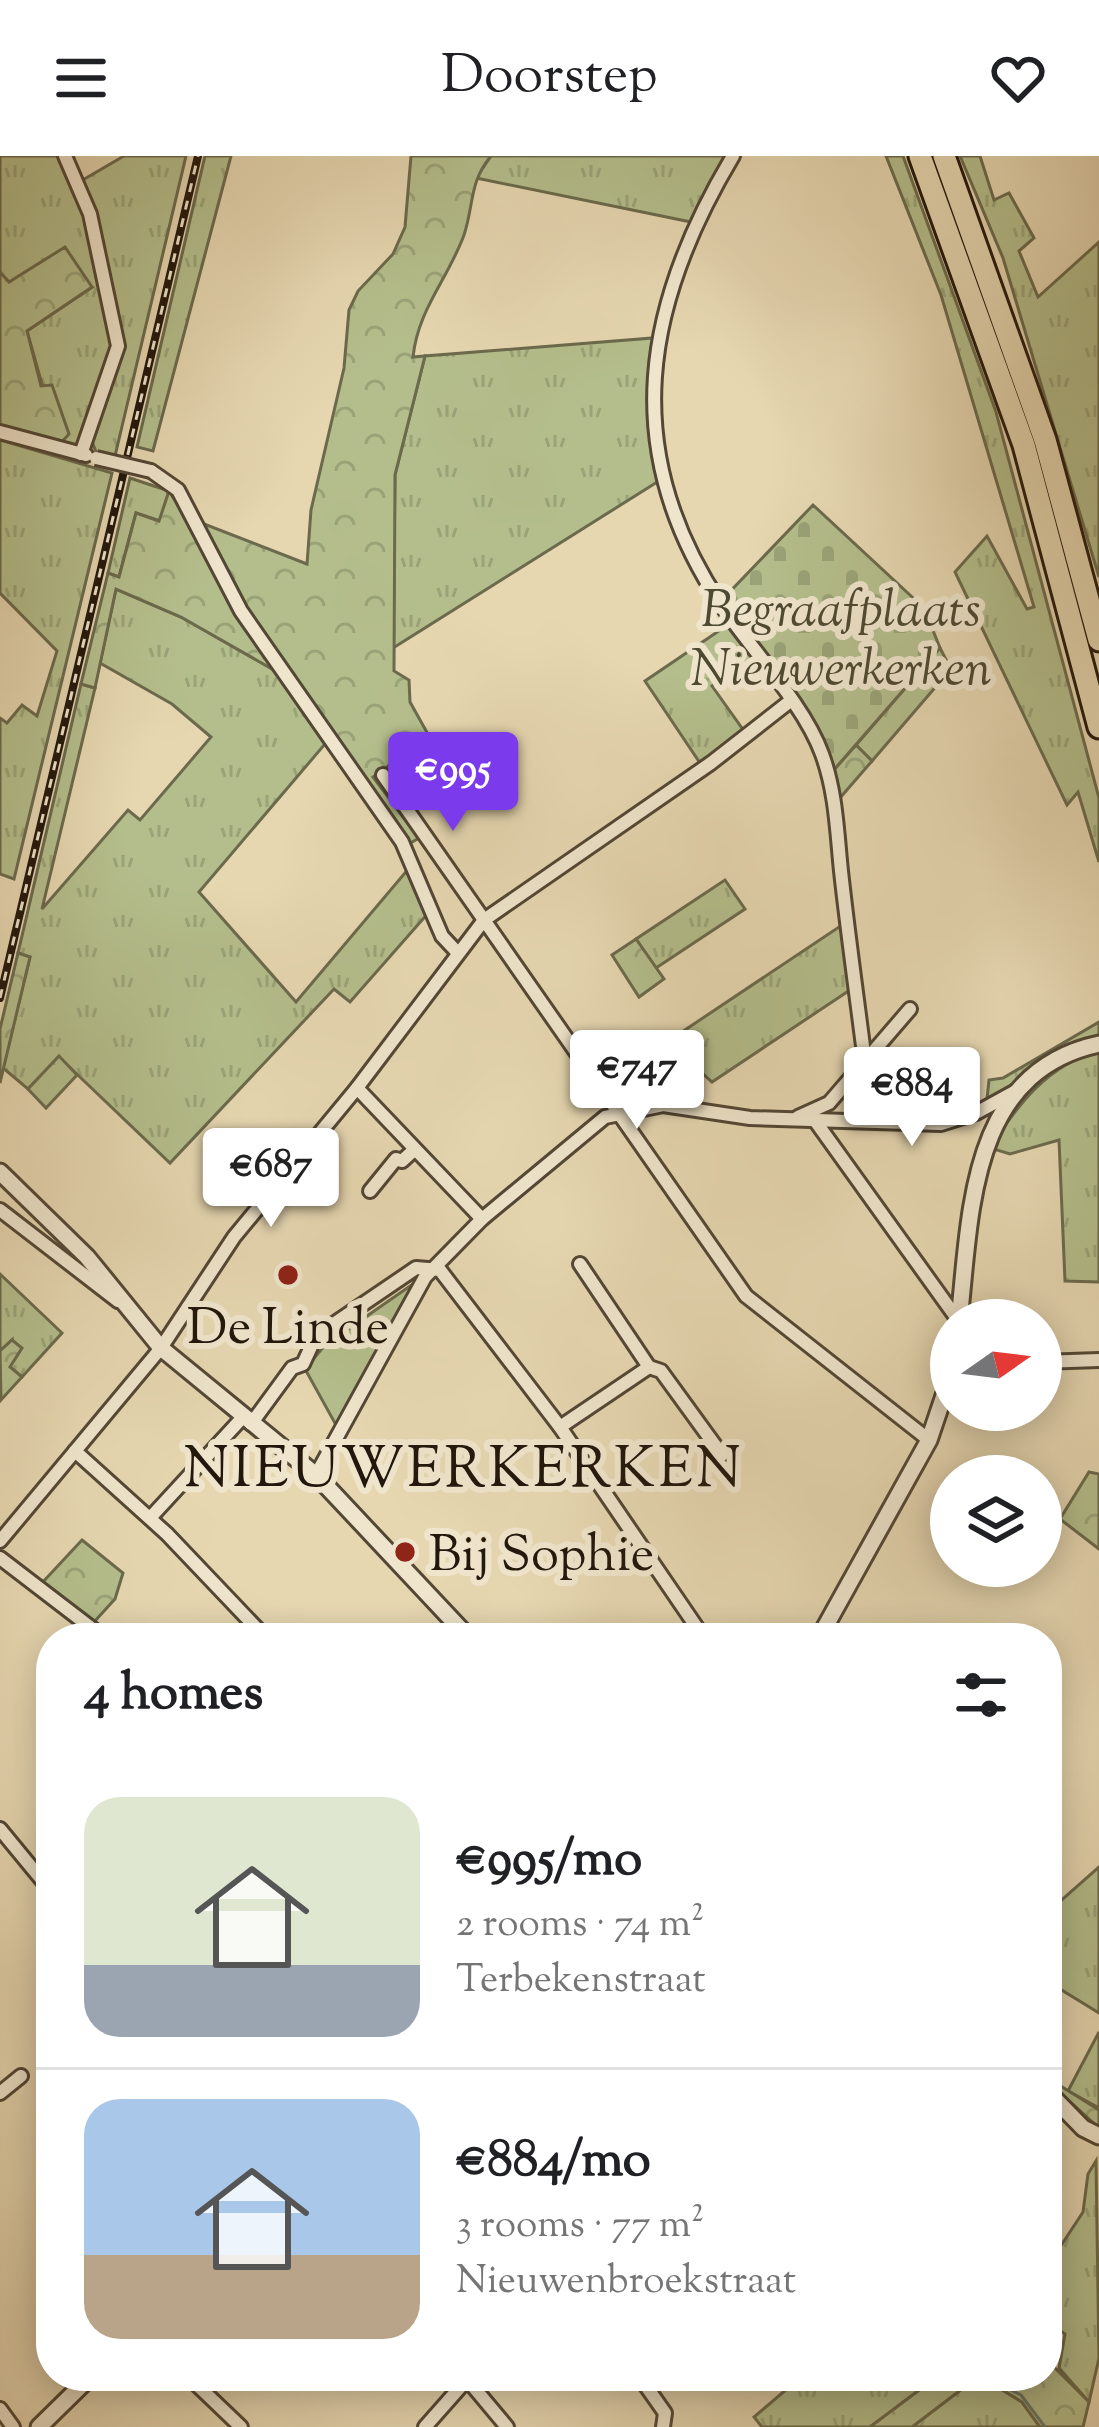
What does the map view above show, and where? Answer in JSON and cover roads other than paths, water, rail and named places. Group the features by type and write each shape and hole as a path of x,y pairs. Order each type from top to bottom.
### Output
{"highway":[{"path":"920,156 1024,445 1099,727"},
{"path":"944,156 1045,440 1099,640"}],"street":[{"path":"65,156 90,214 118,346 88,456"},
{"path":"733,156 698,214 670,281 654,366 655,420 667,481 696,561 815,738 830,783 865,1062"},
{"path":"0,432 151,471 178,490 241,611 402,842 442,936 456,951"},
{"path":"0,1541 161,1348 234,1237 357,1088 456,951 484,920 711,763 789,702"},
{"path":"382,775 746,1296 929,1440"},
{"path":"791,1120 830,1103 910,1010"},
{"path":"316,1475 371,1366 433,1267 590,1126 617,1111 663,1105 791,1120 941,1124 976,1113 1068,1056 1099,1044"},
{"path":"357,1088 482,1219"},
{"path":"962,1299 979,1160 1016,1091"},
{"path":"976,1113 988,1120 991,1132"},
{"path":"815,1121 944,1299"},
{"path":"370,1191 396,1159 402,1161 414,1150"},
{"path":"0,1172 86,1257 118,1302 161,1348 316,1475 455,1623"},
{"path":"0,1210 118,1302"},
{"path":"580,1264 649,1367 661,1371 722,1455"},
{"path":"150,1518 247,1421 292,1368 303,1364 316,1336 409,1272 433,1267"},
{"path":"433,1267 500,1344 694,1623"},
{"path":"1062,1361 1099,1360"},
{"path":"560,1427 649,1367"},
{"path":"827,1623 932,1431"},
{"path":"76,1451 150,1518 252,1623"},
{"path":"0,1558 85,1623"},
{"path":"0,1829 36,1873"},
{"path":"0,2093 21,2076"},
{"path":"1062,2106 1083,2128 1099,2136"},
{"path":"40,2427 77,2391"},
{"path":"201,2391 241,2427"},
{"path":"425,2427 451,2391"},
{"path":"473,2391 507,2427"},
{"path":"649,2391 664,2413 663,2427"},
{"path":"0,2409 13,2427"}],"waterway":[{"path":"1013,2391 1045,2427"}],"railway":[{"path":"0,998 198,156"}],"place":[{"name":"De Linde","path":"288,1275"},
{"name":"Bij Sophie","path":"405,1552"}],"district":[{"name":"NIEUWERKERKEN","path":"464,1466"}],"park label":[{"name":"Begraafplaats Nieuwerkerken","path":"841,636"}]}
